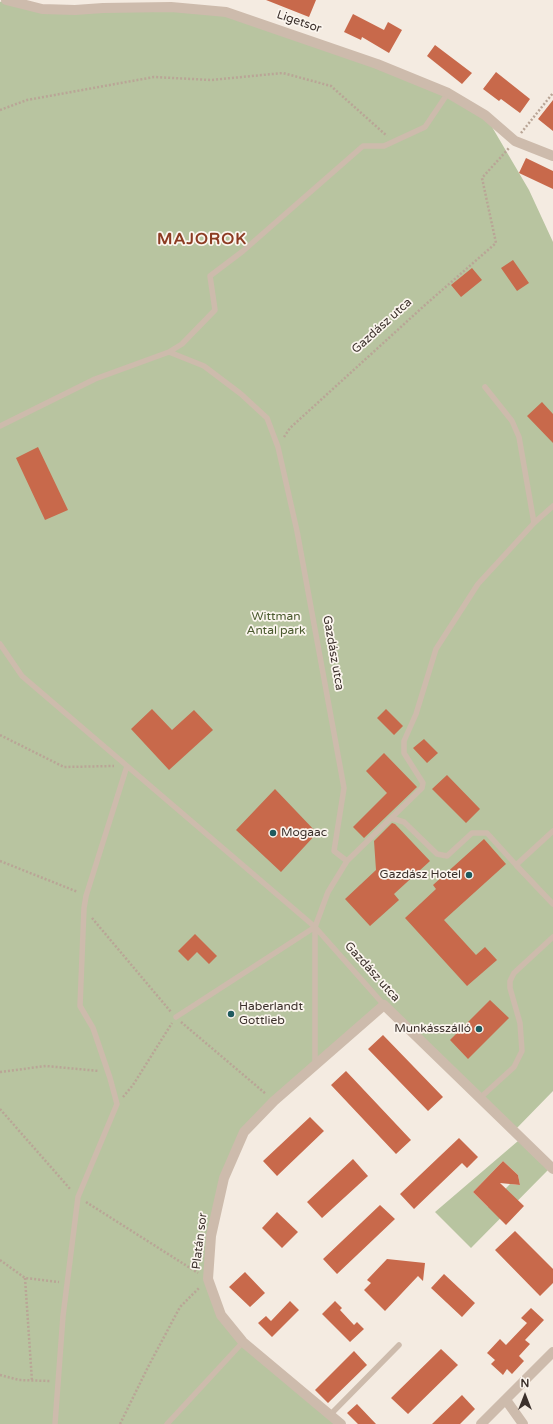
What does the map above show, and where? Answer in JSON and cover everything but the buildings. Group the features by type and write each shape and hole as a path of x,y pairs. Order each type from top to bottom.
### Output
{"street":[{"name":"Ligetsor","path":"6,0 42,9 75,10 171,7 226,12 377,64 448,93 485,115 515,141 553,156"},
{"name":"Platán sor","path":"341,1424 243,1342 221,1315 208,1279 211,1236 224,1178 244,1132 274,1101 384,1005"},
{"name":"Gazdász utca","path":"384,1005 553,1168"},
{"path":"481,1424 553,1352"},
{"path":"506,1400 523,1424"}],"lane":[{"path":"0,426 95,379 168,352 182,344 215,310 210,276 243,251 363,146 384,146 425,127 448,93"},
{"path":"168,352 204,366 241,394 267,418 278,447"},
{"path":"485,387 512,422 519,437 534,523"},
{"name":"Gazdász utca","path":"278,447 301,553 344,788 334,851 347,861"},
{"path":"315,1065 315,927 328,892 347,861 422,788 423,783 404,753 404,741 416,714 436,649 478,584 534,523 553,506"},
{"path":"0,644 22,676 315,927"},
{"path":"56,1424 62,1316 78,1197 117,1104 108,1071 93,1028 80,1006 84,908 86,896 127,766"},
{"path":"391,818 404,822 437,854 447,856 472,833 487,833 553,904"},
{"path":"516,865 553,831"},
{"path":"176,1017 315,927"},
{"name":"Gazdász utca","path":"315,927 384,1005"},
{"path":"480,1098 514,1067 522,1051 520,1023 510,988 510,981 514,973 553,937"},
{"path":"167,1424 243,1342"},
{"path":"330,1415 399,1344"}],"path":[{"path":"0,110 27,100 154,77 211,80 284,73 331,86 393,142"},
{"path":"515,141 553,93"},
{"name":"Gazdász utca","path":"278,447 290,428 496,242 482,178 515,141"},
{"path":"0,735 64,767 127,766"},
{"path":"0,861 86,896"},
{"path":"117,1104 133,1085 176,1017"},
{"path":"0,1072 46,1066 108,1071"},
{"path":"0,1109 78,1197 208,1279 180,1307 120,1424"},
{"path":"0,1260 25,1278 67,1283"},
{"path":"25,1278 32,1381"},
{"path":"0,1375 19,1380 58,1381"}],"green space":[{"name":"Wittman Antal park","path":"5,0 42,9 226,12 377,64 485,115 529,190 553,242 553,1091 514,1131 384,1006 244,1132 224,1178 208,1279 221,1310 243,1342 340,1424 0,1424 0,2"},
{"path":"518,1141 548,1170 471,1248 435,1212","holes":["503,1161 518,1175 520,1185 510,1184 488,1207 473,1192"]}],"place":[{"name":"Mogaac","path":"273,833"},
{"name":"Gazdász Hotel","path":"469,875"},
{"name":"Haberlandt Gottlieb","path":"231,1014"},
{"name":"Munkásszálló","path":"479,1029"}],"district":[{"name":"MAJOROK","path":"202,240"}]}
